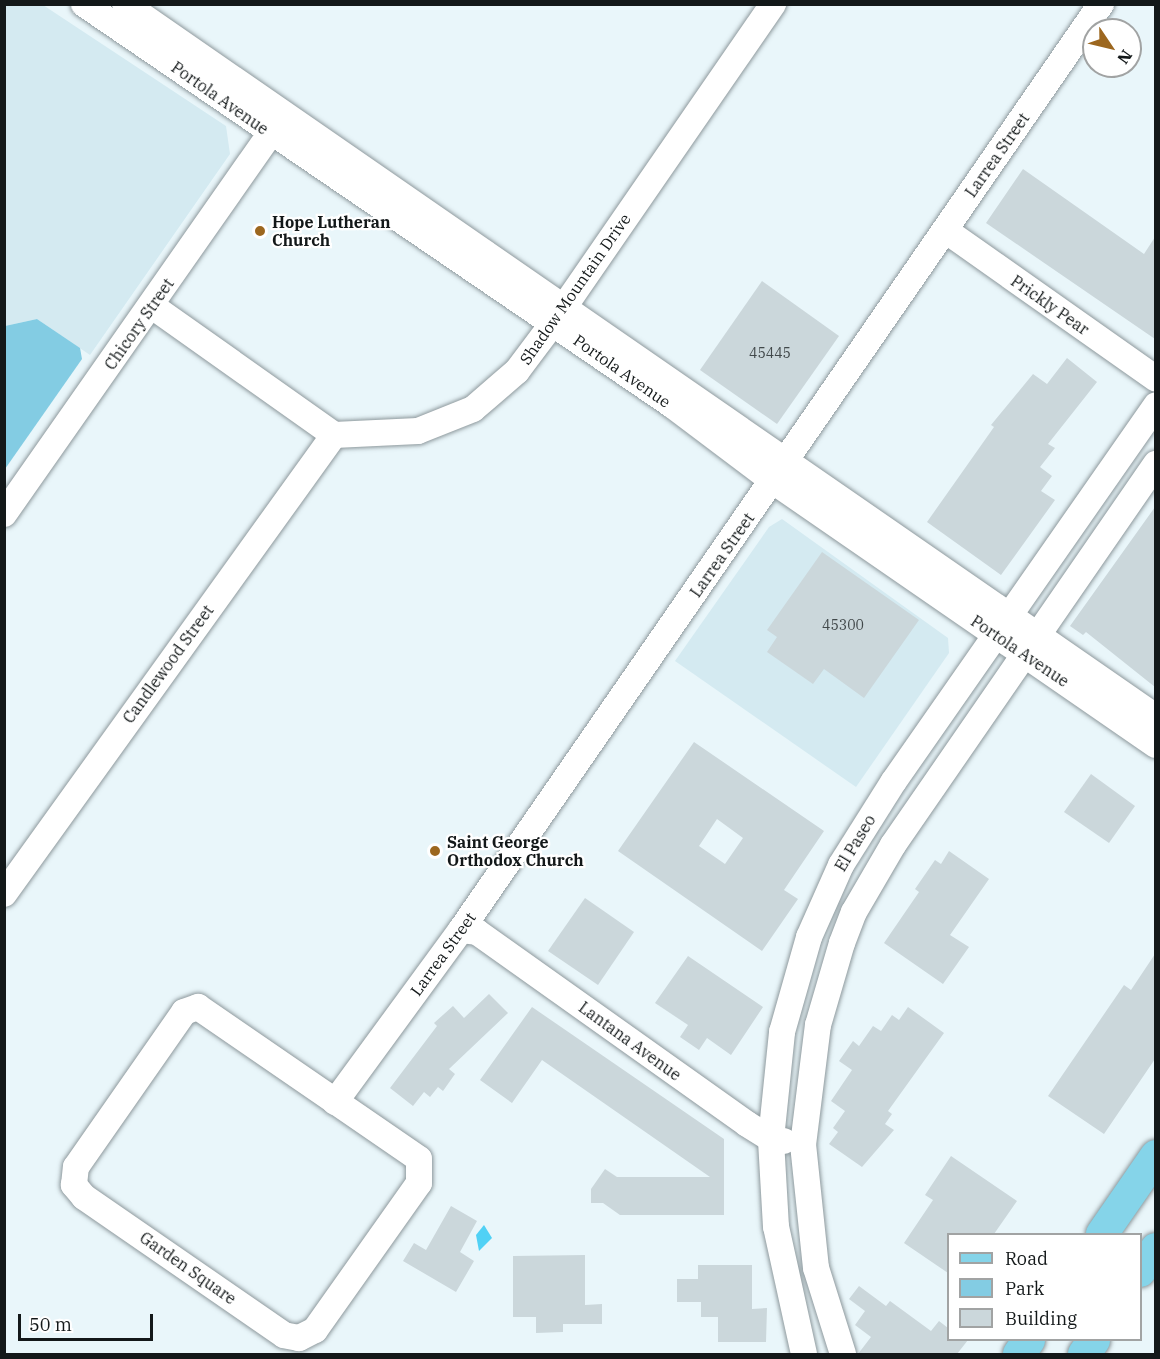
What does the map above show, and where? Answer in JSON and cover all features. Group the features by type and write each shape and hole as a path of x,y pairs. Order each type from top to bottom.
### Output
{"main road":[{"path":"1103,1233 1155,1156"},
{"path":"1142,1268 1155,1249"},
{"path":"1019,1354 1028,1341"},
{"path":"1084,1354 1093,1341"}],"street":[{"name":"Portola Avenue","path":"84,4 271,133 559,316"},
{"name":"Portola Avenue","path":"125,4 780,472 1017,634 1137,711 1155,745"},
{"name":"Shadow Mountain Drive","path":"334,435 418,431 472,409 517,370 559,316 773,4"},
{"name":"Larrea Street","path":"335,1102 460,930 780,472 1101,4"},
{"name":"Chicory Street","path":"4,514 152,306 271,133"},
{"name":"Prickly Pear","path":"945,230 1155,379"},
{"path":"152,306 334,435"},
{"name":"El Paseo","path":"843,1354 816,1268 802,1144 818,1025 854,912 1155,405"},
{"name":"Candlewood Street","path":"4,894 334,435"},
{"name":"El Paseo","path":"804,1354 776,1227 771,1139 774,1079 792,990 824,899 865,825 964,681 1017,634 1064,597 1155,464"},
{"name":"Portola Avenue","path":"780,472 898,568 1017,634"},
{"path":"854,912 855,885 871,849 870,832 865,825"},
{"name":"Lantana Avenue","path":"460,930 477,932 771,1139 802,1144"},
{"name":"Garden Square","path":"198,1007 335,1102 419,1159 421,1170 419,1183 315,1330 300,1338 284,1335 84,1197 74,1185 76,1167 184,1012 198,1007"}],"shaded area":[{"path":"4,5 43,5 226,126 230,154 90,355 37,319 5,326"},
{"path":"782,519 948,638 949,653 856,787 675,661 769,527"},
{"path":"484,1225 492,1238 479,1251 476,1235"}],"green space":[{"path":"37,319 80,348 82,359 5,469 5,326"}],"building":[{"path":"1023,169 1144,254 1155,237 1155,339 986,223"},
{"path":"762,281 839,336 777,424 700,370"},
{"path":"1067,358 1097,382 1048,444 1055,448 1040,467 1052,476 1041,491 1055,500 1001,575 927,522 994,427 991,425 1033,374 1047,384"},
{"path":"1155,507 1155,687 1086,632 1083,635 1070,626"},
{"path":"822,552 919,620 864,698 824,669 813,684 767,652 777,637 767,630"},
{"path":"694,742 824,831 784,890 798,899 762,951 618,851","holes":["717,819 743,838 725,864 699,846"]},
{"path":"1091,774 1135,806 1109,843 1064,812"},
{"path":"949,851 989,879 950,935 969,947 943,984 884,943 919,892 915,889 935,860 941,864"},
{"path":"585,898 634,932 598,985 548,951"},
{"path":"1155,954 1155,1059 1104,1134 1048,1096 1124,985 1131,990"},
{"path":"688,956 763,1007 731,1055 707,1038 699,1050 680,1037 688,1025 655,1003"},
{"path":"489,994 508,1013 449,1069 455,1074 443,1091 438,1087 430,1097 424,1092 413,1106 390,1088 437,1026 434,1023 453,1006 464,1018"},
{"path":"532,1007 724,1139 724,1215 620,1215 603,1203 591,1203 591,1189 605,1169 617,1177 710,1177 542,1060 512,1103 480,1080"},
{"path":"908,1007 944,1033 888,1111 892,1114 885,1124 894,1130 862,1167 829,1144 838,1132 833,1128 845,1111 831,1101 852,1070 839,1061 853,1041 859,1046 873,1026 881,1031 892,1015 899,1020"},
{"path":"951,1156 1017,1201 995,1233 947,1233 947,1272 904,1243 933,1200 925,1195"},
{"path":"451,1206 477,1221 460,1252 474,1261 456,1292 403,1261 414,1243 426,1250"},
{"path":"585,1255 585,1305 602,1304 602,1324 563,1324 563,1332 536,1333 536,1317 513,1317 513,1256"},
{"path":"698,1265 752,1265 752,1309 767,1308 766,1342 718,1342 718,1317 701,1317 701,1302 677,1302 677,1279 698,1279"},
{"path":"859,1286 886,1306 890,1301 931,1331 939,1321 947,1327 947,1341 967,1341 957,1354 858,1354 871,1337 855,1325 865,1311 849,1299"}],"place":[{"name":"Hope Lutheran Church","path":"260,231"},
{"name":"Saint George Orthodox Church","path":"435,851"}]}
